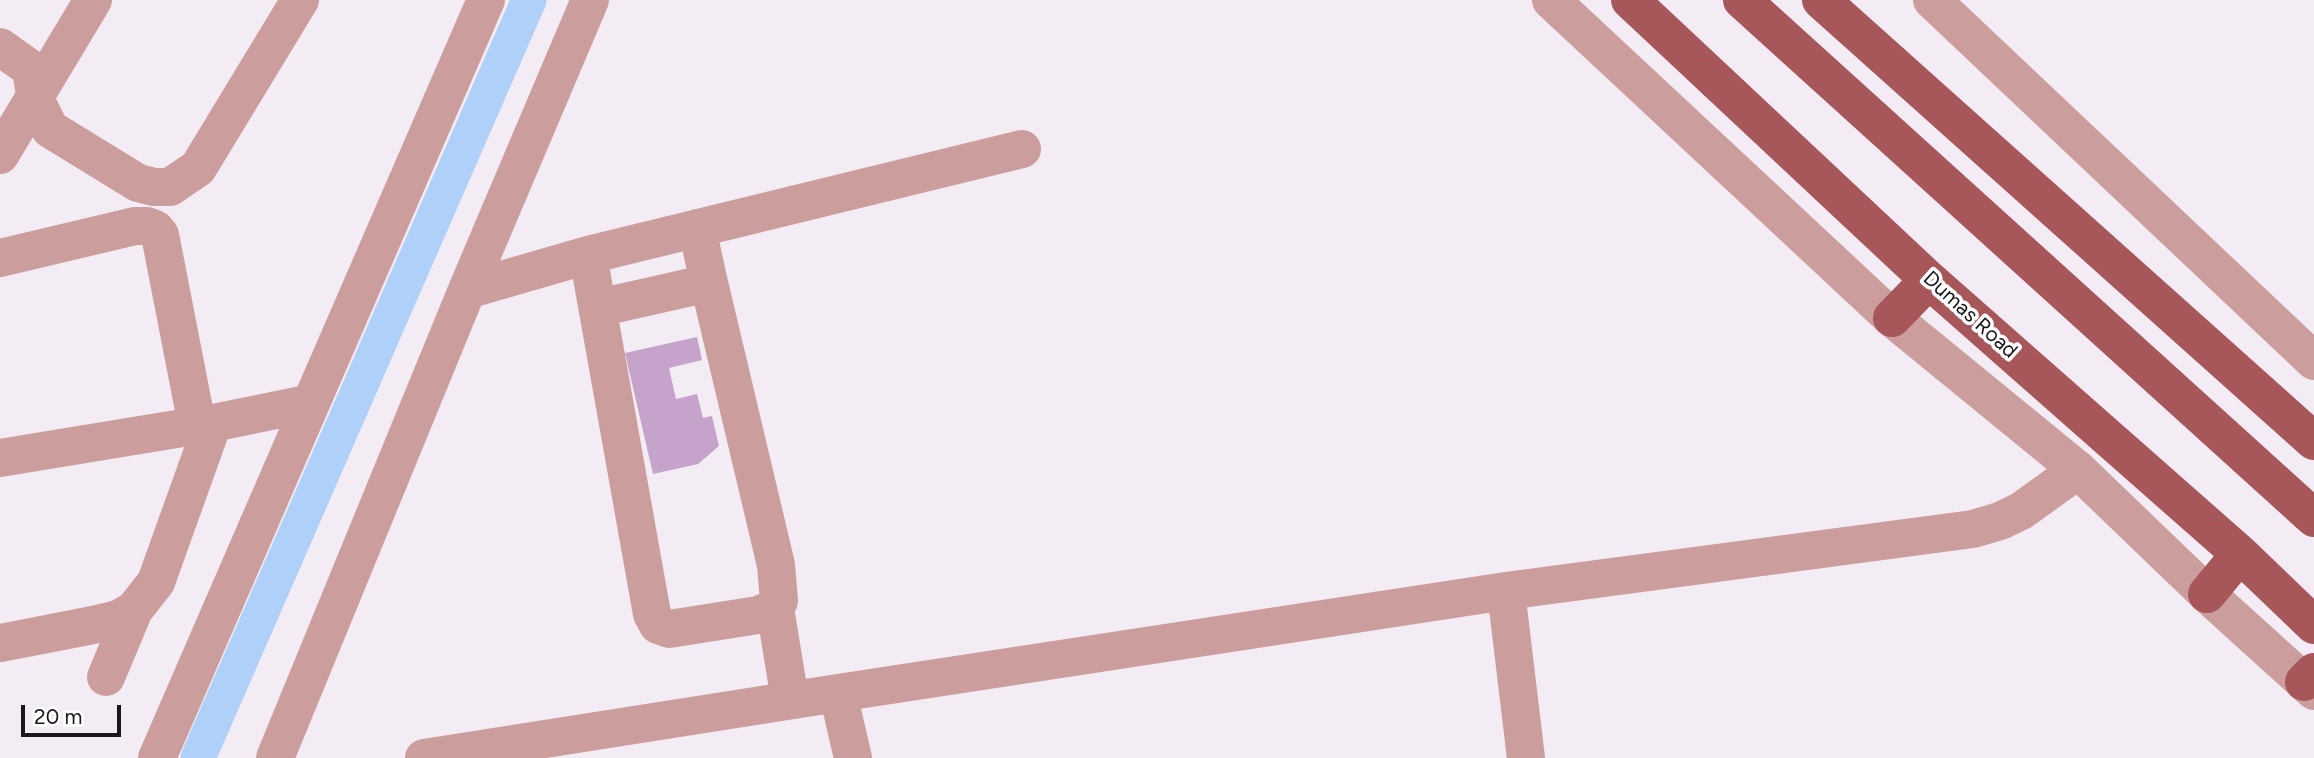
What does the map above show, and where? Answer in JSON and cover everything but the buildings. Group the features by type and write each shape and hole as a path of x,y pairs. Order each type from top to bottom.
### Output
{"main road":[{"name":"Dumas Road","path":"1630,0 1929,280 2313,620"},
{"path":"1742,0 2314,518"},
{"path":"1821,0 2314,441"},
{"path":"1892,318 1929,280"},
{"path":"2207,594 2240,554"}],"street":[{"path":"0,155 93,0"},
{"path":"0,47 32,69 36,97 50,129 138,183 170,187 198,168 300,0"},
{"path":"157,758 486,0"},
{"path":"275,758 467,290 590,0"},
{"path":"1551,0 1892,318 2078,470 2207,594 2311,682"},
{"path":"1932,0 2314,361"},
{"path":"467,290 588,254 1022,149"},
{"path":"0,258 135,226 147,226 160,235 205,424 156,582 134,610 106,677"},
{"path":"697,228 776,565 779,600 775,608 790,700"},
{"path":"588,254 652,614 658,625 669,629 758,615 775,608"},
{"path":"598,308 709,283"},
{"path":"0,458 205,424 312,402"},
{"path":"424,758 1506,591 1973,529 2021,511 2078,470"},
{"path":"1506,591 1526,758"},
{"path":"0,643 118,619 134,610"},
{"path":"838,693 853,758"}],"waterway":[{"path":"198,758 529,0"}]}
